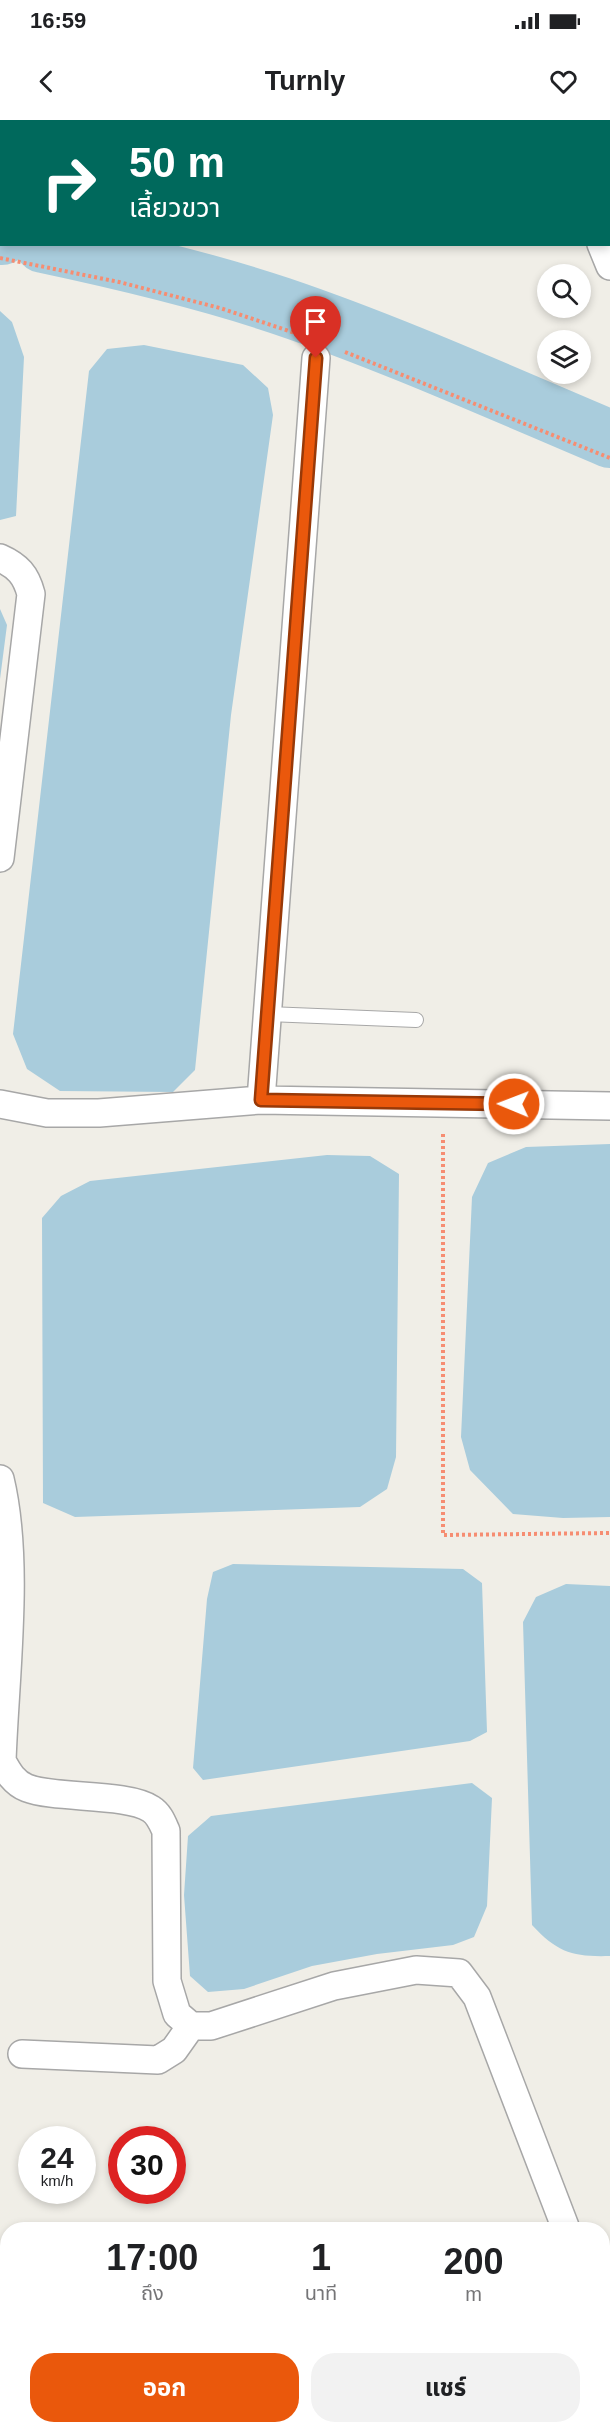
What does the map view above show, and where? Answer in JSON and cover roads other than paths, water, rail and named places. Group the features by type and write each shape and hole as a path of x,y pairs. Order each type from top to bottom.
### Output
{"street":[{"path":"602,246 610,267"},
{"path":"261,1100 316,358"},
{"path":"0,558 14,564 27,578 31,594 0,858"},
{"path":"0,1104 47,1113 99,1113 261,1100 610,1106"},
{"path":"0,1479 5,1500 9,1571 1,1761 11,1777 26,1788 133,1803 150,1807 161,1818 166,1832 167,1981 177,2014 191,2026 212,2026 334,1986 416,1970 459,1973 477,1997 563,2222"},
{"path":"22,2054 158,2060 174,2050 191,2026"}],"lane":[{"path":"268,1014 416,1020"}],"water":[{"path":"0,311 12,322 24,357 16,516 0,520"},
{"path":"144,345 243,365 268,388 273,415 231,715 195,1070 173,1092 60,1091 27,1069 13,1034 89,371 107,349"},
{"path":"0,609 7,625 0,679"},
{"path":"610,1144 610,1517 563,1518 513,1514 470,1470 461,1437 472,1197 488,1163 526,1147"},
{"path":"327,1155 370,1156 399,1174 396,1457 387,1489 360,1507 75,1517 43,1503 42,1218 61,1196 90,1181"},
{"path":"233,1564 463,1569 482,1583 487,1732 470,1741 203,1780 193,1768 207,1599 213,1572"},
{"path":"566,1584 610,1586 610,1956 586,1956 567,1951 550,1942 532,1925 523,1622 536,1597"},
{"path":"472,1783 492,1798 487,1906 474,1937 453,1945 377,1954 312,1966 244,1989 208,1992 190,1976 184,1895 188,1836 211,1816"}],"waterway":[{"path":"52,246 163,272 281,306 406,353 610,439"}]}
